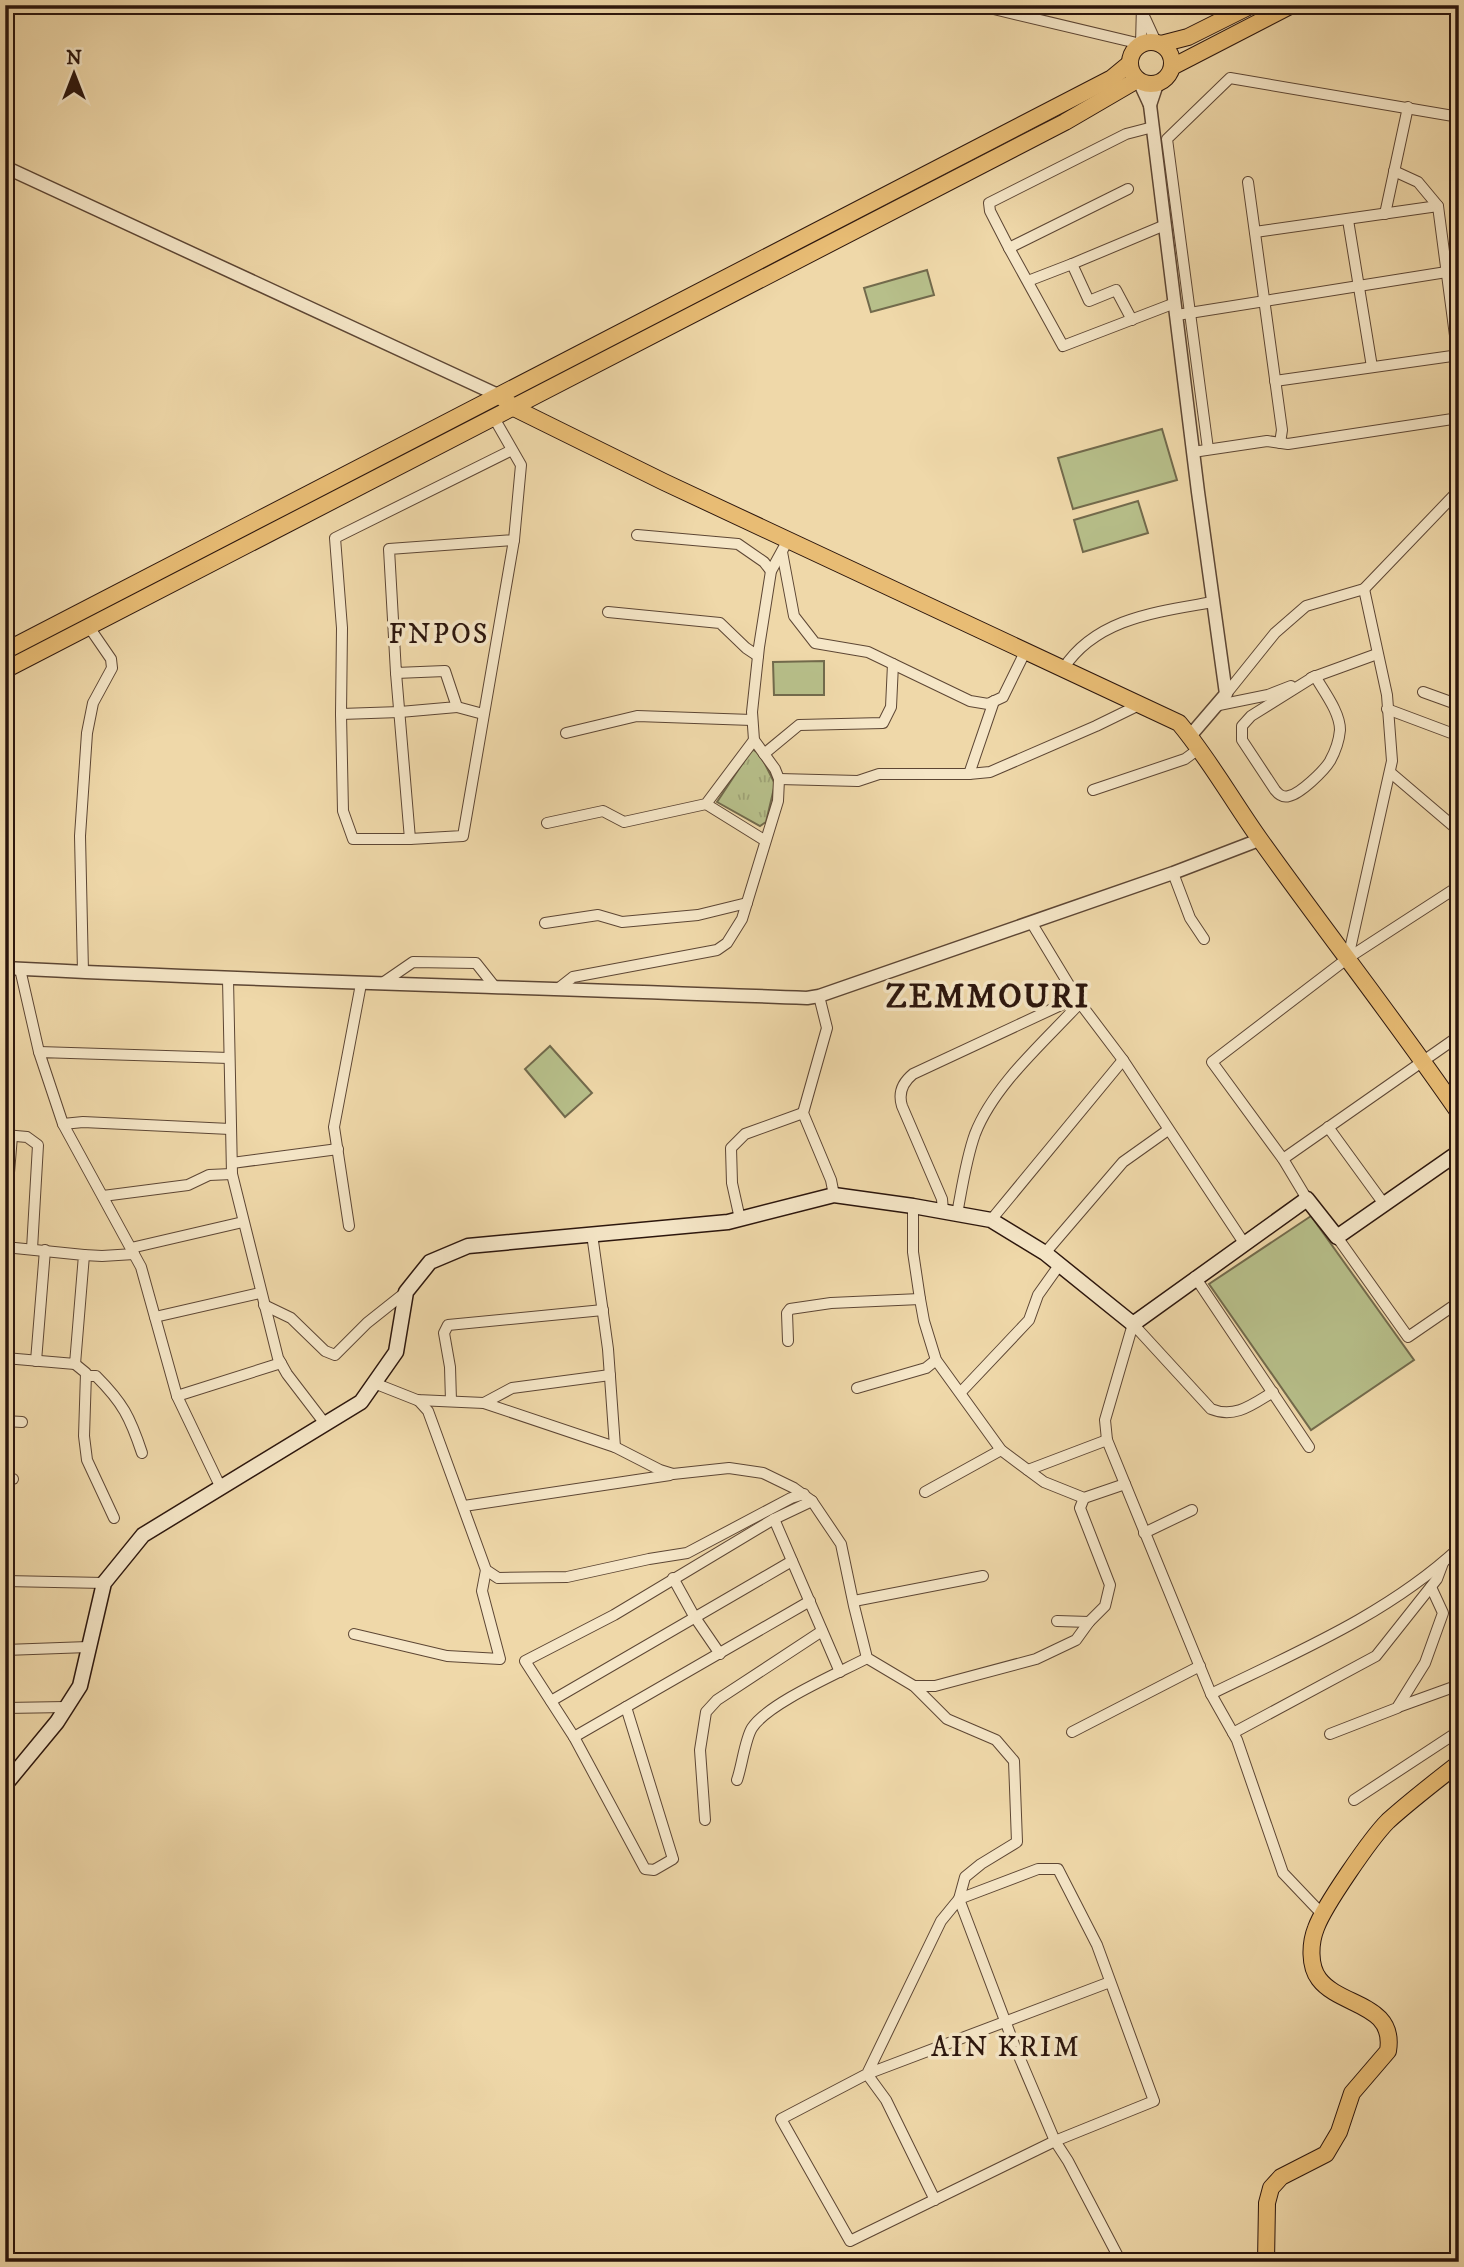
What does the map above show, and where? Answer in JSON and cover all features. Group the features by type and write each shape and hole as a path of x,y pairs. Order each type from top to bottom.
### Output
{"main road":[{"path":"1153,44 1170,54 1172,67 1167,78 1157,84 1148,85 1138,81 1130,70 1132,52 1153,44 1188,37 1252,5"},
{"path":"1172,67 1292,5"},
{"path":"5,651 1112,78 1129,64"},
{"path":"5,670 1053,128 1138,81"},
{"path":"500,396 514,408 785,546 1179,723 1195,742 1259,840 1459,1113"},
{"path":"5,1785 57,1722 80,1686 104,1583 143,1535 362,1402 396,1352 406,1293 430,1262 468,1246 728,1223 834,1195 991,1220 1045,1253 1133,1324 1307,1199 1337,1237 1459,1152"},
{"path":"1266,2262 1267,2203 1272,2188 1281,2177 1326,2154 1339,2132 1352,2093 1388,2050 1390,2043 1387,2028 1378,2016 1326,1986 1315,1973 1312,1965 1312,1942 1322,1914 1386,1823 1459,1763"}],"street":[{"path":"977,5 1153,44"},
{"path":"1142,6 1153,44"},
{"path":"1142,6 1153,44"},
{"path":"1208,449 1167,139 1230,78 1459,117"},
{"path":"1138,81 1150,105 1223,700"},
{"path":"1150,105 1157,84"},
{"path":"1385,214 1408,107"},
{"path":"1153,127 1126,134 989,203 990,211 1009,248 1063,346 1132,320 1176,309 1192,313 1459,271"},
{"path":"5,167 500,396"},
{"path":"1275,381 1458,359 1438,206 1418,182 1394,171"},
{"path":"1248,182 1282,430 1280,443"},
{"path":"1009,248 1128,189"},
{"path":"1255,232 1438,206"},
{"path":"1348,220 1371,368"},
{"path":"1028,281 1165,225"},
{"path":"1072,264 1089,301 1116,290 1132,320"},
{"path":"494,418 521,465 514,540 463,836 353,839 343,811 342,628 335,538 512,450"},
{"path":"1193,452 1267,441 1280,443 1459,418"},
{"path":"1093,790 1185,759 1223,700 1275,633 1306,606 1364,589 1459,489"},
{"path":"637,535 738,544 771,570"},
{"path":"410,839 389,550 514,540"},
{"path":"559,988 573,977 717,950 727,943 737,927 747,904 764,840 778,801 779,779 754,740 752,720 771,570 785,546"},
{"path":"785,546 794,616 815,643 868,652 970,701 988,704 1003,697 1025,652"},
{"path":"1348,958 1392,761 1387,695 1364,589"},
{"path":"1063,669 1073,654 1098,633 1121,622 1146,614 1213,602"},
{"path":"608,612 720,623 758,656"},
{"path":"83,972 80,836 87,733 93,703 112,668 111,659 89,627"},
{"path":"1223,700 1268,695 1377,654"},
{"path":"764,754 799,725 883,723 891,707 893,664"},
{"path":"396,673 445,671 457,707"},
{"path":"1315,676 1338,720 1340,731 1336,748 1327,766 1318,776 1290,796 1281,796 1245,744 1241,735 1242,726 1248,718 1315,676"},
{"path":"1423,692 1459,705"},
{"path":"969,774 994,701"},
{"path":"779,779 858,780 879,774 990,772 1139,705"},
{"path":"341,714 457,707 484,714"},
{"path":"1387,709 1459,736"},
{"path":"566,733 637,716 752,720"},
{"path":"547,823 603,811 624,822 706,804 754,740"},
{"path":"1391,773 1459,831"},
{"path":"706,804 764,840"},
{"path":"5,968 379,985 559,988 807,998 1173,873 1259,840"},
{"path":"1173,873 1190,918 1204,939"},
{"path":"1307,1199 1283,1159 1212,1062 1348,958 1459,886"},
{"path":"545,923 598,915 622,922 698,915 747,904"},
{"path":"1031,922 1078,1001 1123,1060 1244,1243"},
{"path":"379,985 413,962 475,963 495,987"},
{"path":"20,969 39,1052 63,1124 141,1267 177,1396 221,1488"},
{"path":"228,979 232,1169 243,1222 281,1363 326,1425"},
{"path":"349,1226 334,1127 361,984"},
{"path":"819,996 827,1028 803,1113 831,1180 834,1195"},
{"path":"950,1212 902,1106 900,1099 903,1084 913,1074 1078,1001"},
{"path":"950,1212 975,1135 990,1104 1078,1001"},
{"path":"1283,1159 1459,1035"},
{"path":"39,1052 229,1058"},
{"path":"991,1220 1123,1060"},
{"path":"740,1219 732,1183 731,1148 745,1134 803,1113"},
{"path":"63,1124 83,1122 230,1129"},
{"path":"1328,1127 1384,1204"},
{"path":"1045,1253 1123,1162 1168,1130"},
{"path":"5,1221 9,1136 27,1137 38,1145 32,1249"},
{"path":"103,1196 188,1185 209,1175 232,1169 338,1149"},
{"path":"913,1206 913,1252 920,1299 936,1360 1001,1450 1044,1482 1084,1498 1125,1484"},
{"path":"5,1247 84,1255 132,1251 243,1222"},
{"path":"592,1234 603,1310 615,1447"},
{"path":"1337,1237 1408,1337 1459,1302"},
{"path":"36,1361 45,1250"},
{"path":"75,1364 84,1255"},
{"path":"961,1392 1028,1320 1038,1295 1059,1264"},
{"path":"1195,1277 1308,1447"},
{"path":"155,1317 260,1293"},
{"path":"264,1305 291,1318 325,1351 335,1355 366,1323 406,1293"},
{"path":"788,1341 787,1313 790,1309 831,1303 920,1299"},
{"path":"451,1401 450,1367 444,1333 448,1325 603,1310"},
{"path":"1133,1324 1211,1409 1227,1414 1235,1412 1273,1392"},
{"path":"1133,1324 1105,1420 1107,1440 1211,1694 1233,1733 1283,1873 1322,1914"},
{"path":"5,1358 75,1364 86,1373 84,1436 87,1460 114,1518"},
{"path":"857,1388 926,1368 936,1360"},
{"path":"177,1396 281,1363"},
{"path":"484,1403 512,1388 610,1375"},
{"path":"86,1376 96,1376 118,1399 131,1421 142,1453"},
{"path":"374,1383 417,1400 484,1403 615,1447 673,1474"},
{"path":"354,1634 447,1656 500,1659 482,1591 486,1570 428,1411 417,1400"},
{"path":"5,1421 22,1422"},
{"path":"1028,1470 1107,1440"},
{"path":"925,1492 1001,1450"},
{"path":"464,1506 673,1474 729,1468 763,1473 800,1495 842,1544 867,1658 914,1686 947,1719 996,1740 1014,1761 1017,1842 965,1877 959,1899 941,1921 867,2074"},
{"path":"486,1570 498,1578 566,1577 687,1553 800,1495"},
{"path":"626,1707 673,1858 654,1870 645,1869 574,1737 525,1661 614,1615 774,1519 800,1495"},
{"path":"914,1686 935,1686 1036,1659 1076,1640 1105,1606 1110,1585 1080,1508 1084,1498"},
{"path":"1144,1533 1192,1510"},
{"path":"774,1519 840,1672"},
{"path":"1211,1694 1351,1626 1444,1562 1459,1548"},
{"path":"551,1701 792,1561"},
{"path":"1233,1733 1376,1656 1437,1579 1444,1562"},
{"path":"854,1601 983,1576"},
{"path":"673,1578 694,1616 720,1654"},
{"path":"5,1581 104,1583"},
{"path":"1397,1707 1425,1663 1443,1613 1431,1587"},
{"path":"574,1737 810,1601"},
{"path":"1057,1621 1089,1622"},
{"path":"705,1820 700,1750 706,1712 717,1700 822,1631"},
{"path":"5,1650 88,1647"},
{"path":"737,1780 748,1737 758,1719 867,1658"},
{"path":"1072,1732 1199,1666"},
{"path":"1330,1734 1459,1685"},
{"path":"5,1709 66,1707"},
{"path":"1354,1800 1459,1731"},
{"path":"959,1899 1038,1869 1058,1869 1097,1945 1154,2101 1055,2141 850,2241 781,2119 867,2074 1110,1982"},
{"path":"959,1899 1005,2021 1055,2141 1121,2262"},
{"path":"867,2074 887,2100 936,2200"}],"green space":[{"path":"927,270 934,295 871,312 864,288"},
{"path":"1162,429 1177,480 1073,509 1058,458"},
{"path":"1138,501 1148,533 1083,552 1074,520"},
{"path":"824,661 824,695 774,695 773,662"},
{"path":"752,749 760,754 775,784 766,822 760,826 717,802"},
{"path":"550,1046 592,1093 565,1117 525,1069"},
{"path":"1311,1216 1414,1360 1311,1430 1209,1284"}],"district":[{"name":"FNPOS","path":"439,633"},
{"name":"ZEMMOURI","path":"988,995"},
{"name":"AIN KRIM","path":"1006,2046"}]}
